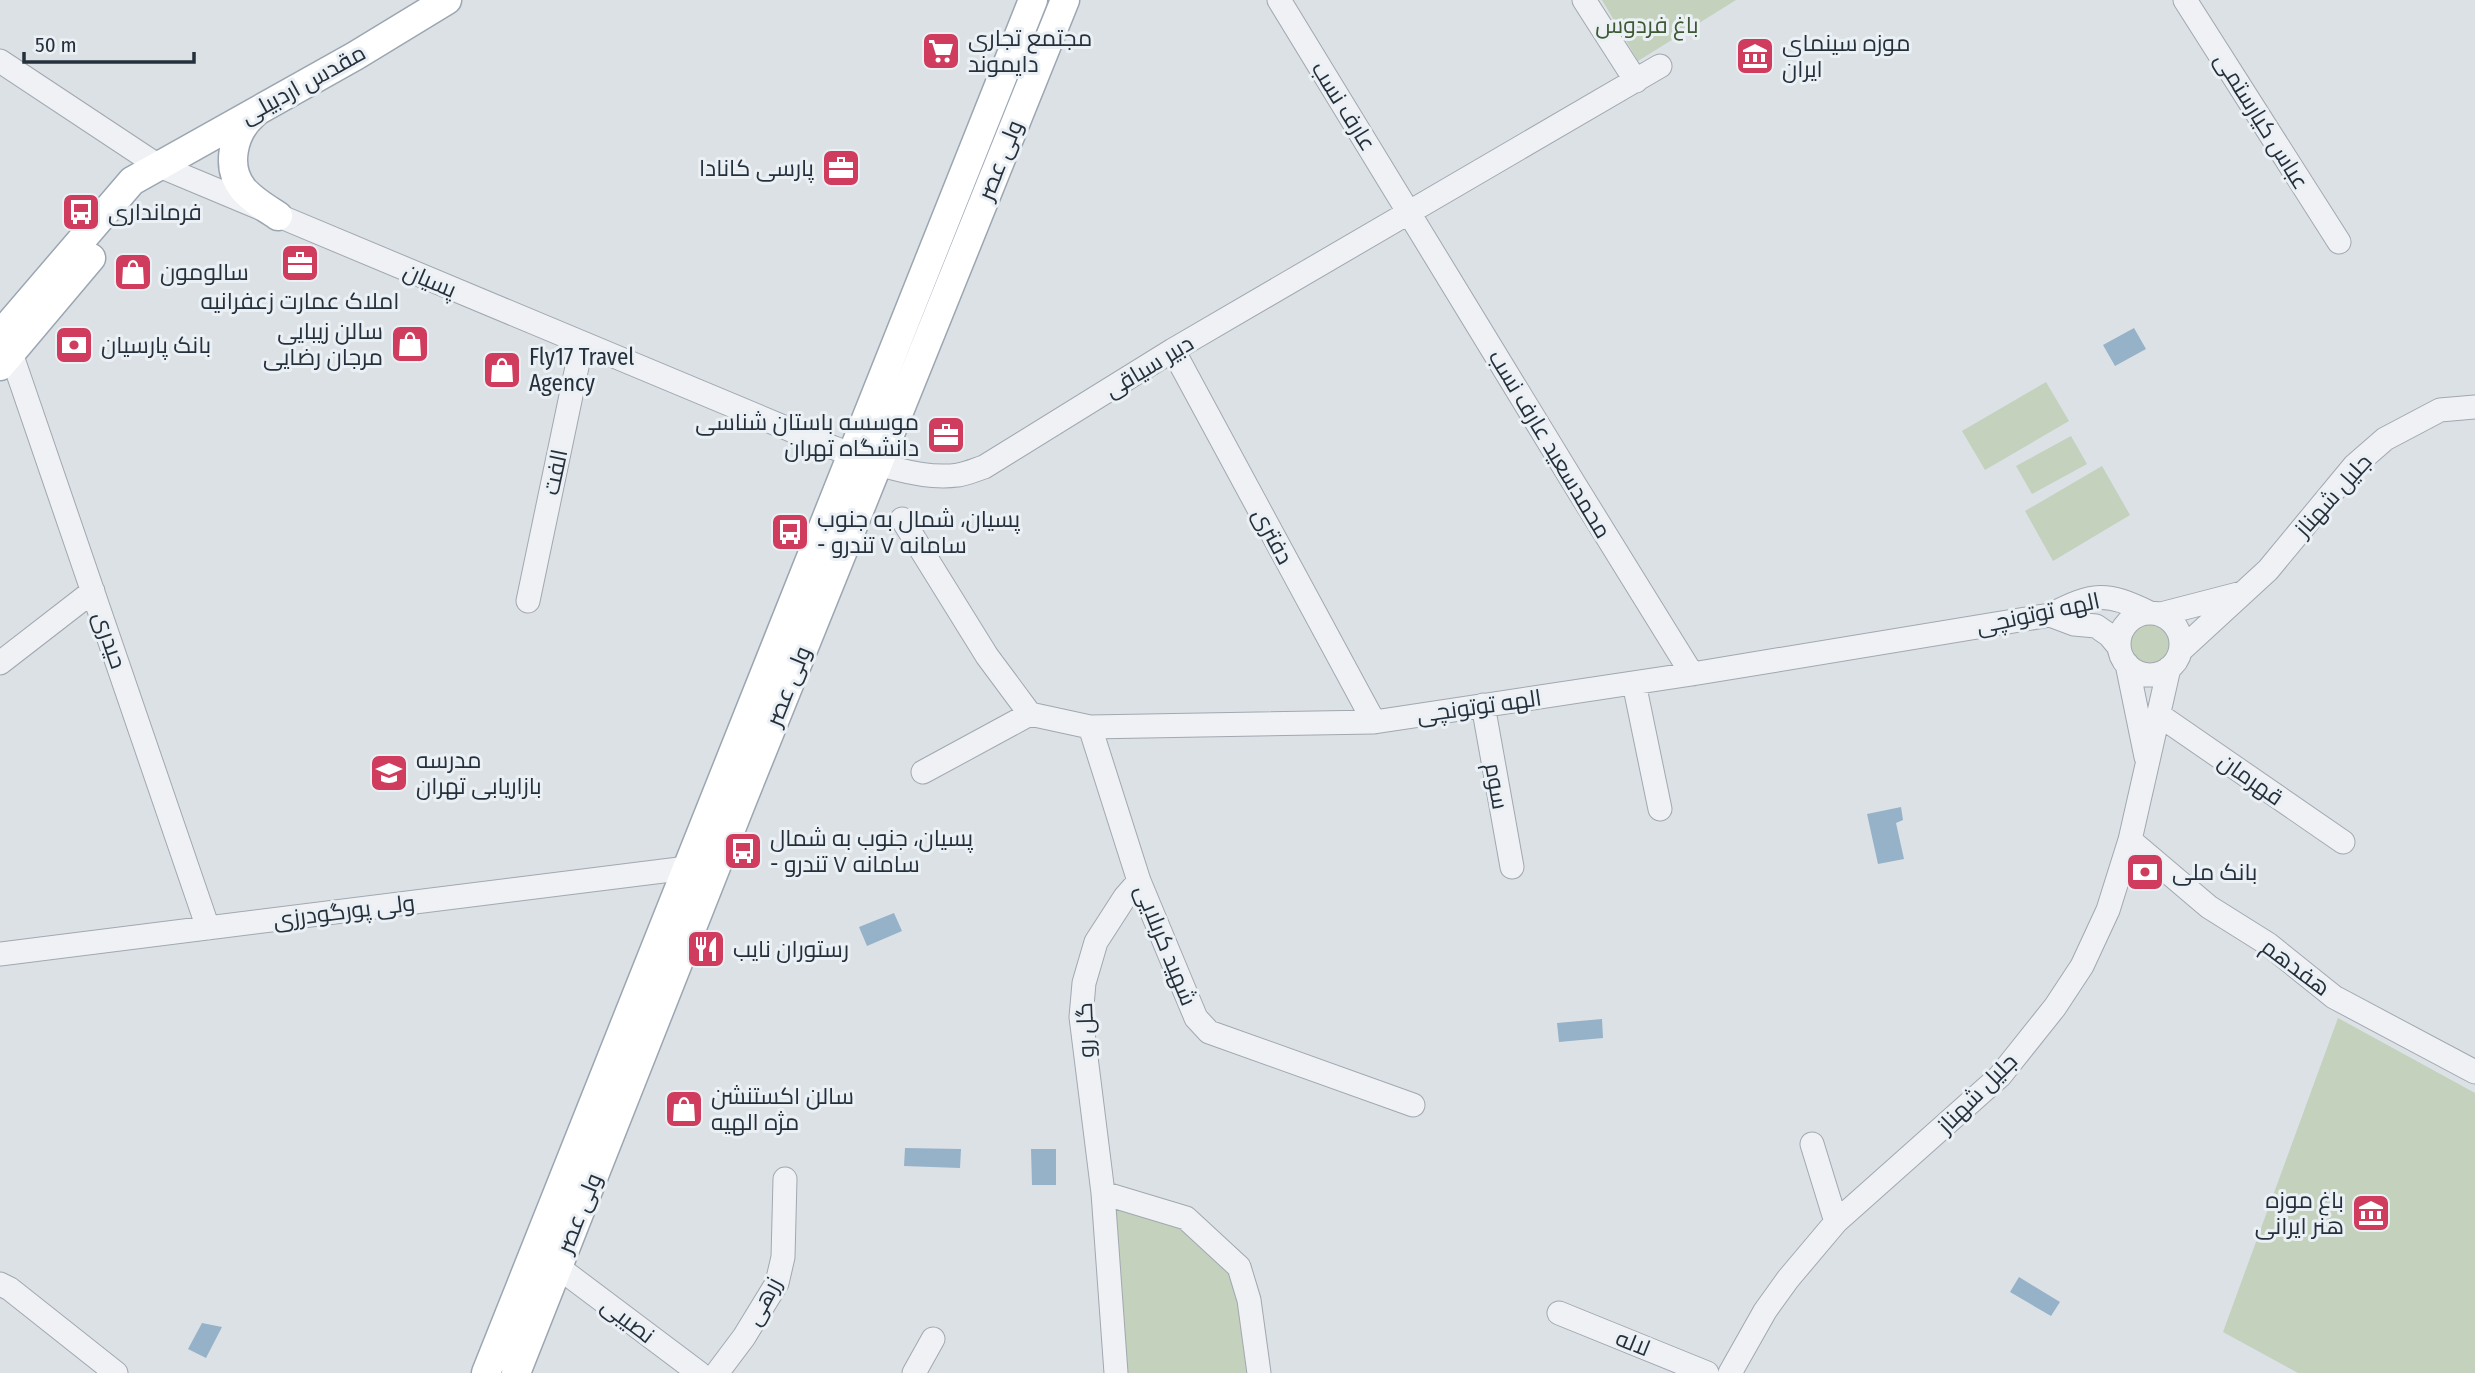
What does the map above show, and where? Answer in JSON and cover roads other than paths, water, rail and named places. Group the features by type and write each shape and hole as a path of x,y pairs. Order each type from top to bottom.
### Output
{"main road":[{"name":"مقدس اردبیلی","path":"3,349 132,181 355,56 447,0"},
{"name":"ولی عصر","path":"486,1373 1033,0"},
{"name":"ولی عصر","path":"516,1373 877,464 1065,0"},
{"path":"261,108 247,120 238,133 233,165 242,188 252,199 278,216"}],"street":[{"name":"عارف نسب","path":"1280,0 1409,213"},
{"path":"1584,0 1636,81"},
{"name":"عباس کیارستمی","path":"2185,0 2339,242"},
{"name":"پسیان","path":"0,61 157,165 877,464"},
{"name":"دبیر سیاقی","path":"877,464 936,476 959,475 984,467 1173,350 1660,66"},
{"name":"محمدسعید عارف نسب","path":"1409,213 1692,674"},
{"name":"الفت","path":"528,601 582,343"},
{"name":"حیدری","path":"3,349 93,591 208,928"},
{"name":"دفتری","path":"1173,350 1374,722"},
{"name":"جلیل شهناز","path":"1730,1373 1765,1311 1836,1222 2000,1076 2055,1007 2082,967 2108,910 2130,840 2175,659 2268,570 2354,466 2385,439 2440,410 2475,407"},
{"path":"902,519 987,656 1030,714 923,772"},
{"path":"0,663 93,591"},
{"name":"جلیل شهناز","path":"2155,613 2245,592"},
{"name":"الهه توتونچی","path":"1030,714 1090,727 1374,722 1692,674 2050,615 2076,602 2098,596 2121,599 2155,613"},
{"path":"2050,615 2074,624 2096,626 2109,635 2123,655 2142,674 2161,673 2175,659 2180,632 2169,618 2155,613 2140,614 2124,627 2120,636 2123,655"},
{"name":"جلیل شهناز","path":"2123,655 2148,768"},
{"path":"1634,683 1660,809"},
{"name":"سوم","path":"1483,705 1512,867"},
{"name":"قهرمان","path":"2159,715 2343,842"},
{"name":"شهید کربلایی","path":"1090,727 1139,881 1196,1018 1209,1032 1413,1105"},
{"name":"هفدهم","path":"2130,840 2209,907 2268,944 2334,997 2475,1072"},
{"name":"ولی پورگودرزی","path":"0,954 687,868"},
{"name":"گل رو","path":"1116,1373 1103,1193 1081,1017 1084,983 1096,942 1125,897 1139,881"},
{"path":"1812,1144 1836,1222"},
{"name":"زرهی","path":"717,1373 744,1337 777,1283 783,1257 785,1179"},
{"path":"1103,1193 1186,1218 1239,1267 1249,1300 1259,1373"},
{"name":"نصیبی","path":"558,1267 699,1373"},
{"path":"0,1284 10,1289 116,1373"},
{"name":"لاله","path":"1559,1313 1707,1373"},
{"path":"914,1373 933,1339"}],"water":[{"path":"2134,328 2146,349 2115,366 2103,345"},
{"path":"1901,807 1903,820 1896,823 1904,859 1878,864 1867,814"},
{"path":"894,913 902,931 867,946 859,927"},
{"path":"1602,1019 1603,1038 1559,1042 1557,1023"},
{"path":"905,1148 961,1149 960,1168 904,1166"},
{"path":"1031,1149 1056,1149 1056,1185 1032,1185"},
{"path":"2019,1277 2060,1302 2051,1316 2010,1292"},
{"path":"202,1323 222,1327 206,1358 188,1349"}],"place":[{"name":"مجتمع تجاری دایموند","path":"941,51"},
{"name":"موزه سینمای ایران","path":"1755,56"},
{"name":"پارسی کانادا","path":"841,168"},
{"name":"فرمانداری","path":"81,212"},
{"name":"املاک عمارت زعفرانیه","path":"300,263"},
{"name":"سالومون","path":"133,272"},
{"name":"سالن زیبایی مرجان رضایی","path":"410,344"},
{"name":"بانک پارسیان","path":"74,345"},
{"name":"Fly17 Travel Agency","path":"502,370"},
{"name":"موسسه باستان شناسی دانشگاه تهران","path":"946,435"},
{"name":"پسیان، شمال به جنوب - سامانه ۷ تندرو","path":"790,532"},
{"name":"مدرسه بازاریابی تهران","path":"389,773"},
{"name":"پسیان، جنوب به شمال - سامانه ۷ تندرو","path":"743,851"},
{"name":"بانک ملی","path":"2145,872"},
{"name":"رستوران نایب","path":"706,949"},
{"name":"سالن اکستنشن مژه الهیه","path":"684,1109"},
{"name":"باغ موزه هنر ایرانی","path":"2371,1213"}],"park label":[{"name":"باغ فردوس","path":"1647,25"}]}
